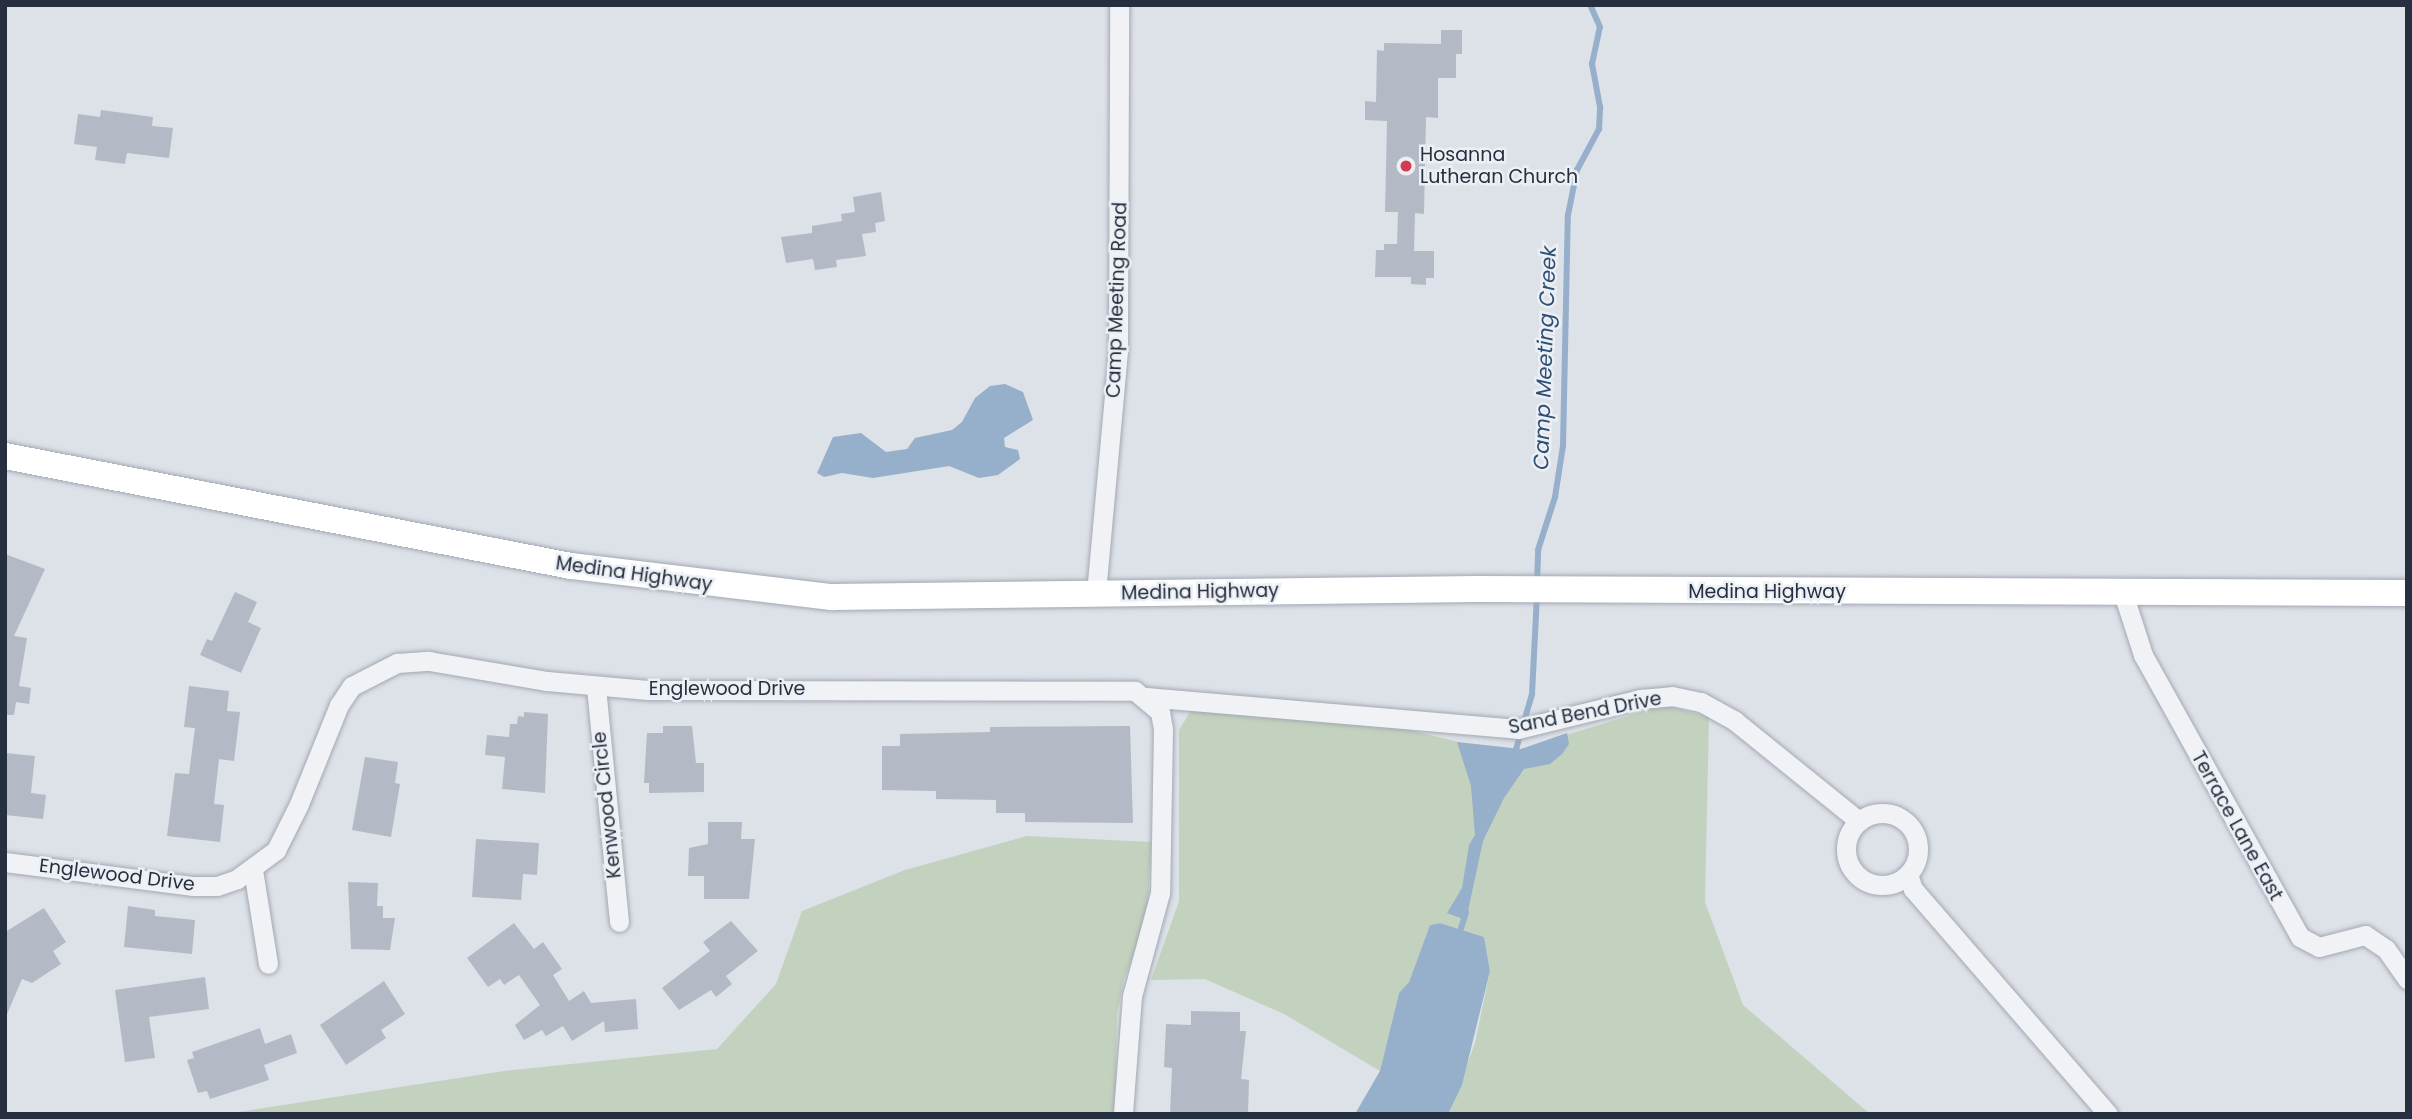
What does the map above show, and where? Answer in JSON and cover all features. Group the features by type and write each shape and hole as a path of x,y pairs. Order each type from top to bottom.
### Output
{"main road":[{"name":"Medina Highway","path":"5,456 571,566 730,588 831,597 1478,589 2407,593"}],"street":[{"name":"Camp Meeting Road","path":"1096,593 1118,350 1119,5"},
{"name":"Terrace Lane East","path":"2123,593 2143,655 2300,937 2319,947 2352,936 2376,939 2407,979"},
{"name":"Englewood Drive","path":"5,862 192,886 217,886 253,870 276,850 339,705 352,686 377,670 429,661 596,687 1115,689 1146,696"},
{"name":"Kenwood Circle","path":"596,687 619,922"},
{"name":"Sand Bend Drive","path":"1146,696 1518,729 1655,696 1701,702 1774,749 1859,821"},
{"path":"1123,1114 1132,996 1160,893 1163,729 1160,712 1146,696"},
{"path":"1881,813 1904,820 1917,840 1918,852 1908,874 1899,881 1876,885 1855,874 1849,864 1847,841 1859,821 1881,813"},
{"path":"253,870 268,964"},
{"path":"1908,874 1913,889 2108,1114"}],"green space":[{"path":"1664,705 1709,717 1705,902 1743,1005 1870,1114 1448,1114 1475,1043 1490,971 1484,937 1440,923 1430,925 1409,982 1399,993 1380,1071 1284,1014 1205,979 1151,980 1179,901 1179,730 1192,709 1389,725 1479,747 1521,749"},
{"path":"1027,836 1151,842 1147,922 1124,979 1117,1015 1115,1114 225,1114 504,1071 717,1049 776,984 802,911 905,870"}],"water":[{"path":"1005,384 1023,392 1033,420 1004,438 1005,447 1018,450 1020,459 998,475 979,478 949,466 873,478 842,473 824,477 817,473 833,437 861,433 886,452 907,449 915,438 952,430 962,422 975,398 990,386"},
{"path":"1567,733 1569,744 1562,754 1550,764 1524,769 1504,798 1483,841 1466,920 1447,913 1462,888 1469,845 1475,835 1471,786 1457,742 1521,749"},
{"path":"1440,923 1484,937 1490,971 1462,1085 1448,1114 1355,1114 1380,1071 1399,993 1409,982 1430,925"}],"building":[{"name":"Hosanna Lutheran Church","path":"1441,30 1462,30 1462,54 1456,54 1456,78 1438,78 1438,118 1426,117 1424,214 1415,213 1414,251 1434,251 1434,278 1426,278 1426,285 1411,284 1411,277 1375,277 1376,250 1384,250 1384,244 1397,244 1398,212 1385,212 1387,121 1365,120 1365,101 1376,102 1377,50 1384,51 1384,43 1441,44"},
{"path":"101,110 153,117 152,126 173,128 169,158 127,153 125,164 95,160 97,147 74,144 78,114 100,117"},
{"path":"881,192 885,221 875,223 876,232 862,234 866,256 836,260 837,267 815,270 813,259 786,263 781,237 812,233 812,226 842,221 841,214 855,212 853,197"},
{"path":"5,554 45,569 14,636 27,638 19,686 31,688 29,704 16,702 14,715 5,715"},
{"path":"235,592 257,602 248,622 261,628 241,673 200,655 207,639 212,641"},
{"path":"189,686 229,691 227,711 240,712 234,761 219,759 214,804 224,805 220,842 167,836 175,773 189,774 195,728 184,727"},
{"path":"524,712 548,714 545,793 502,789 505,757 485,755 487,735 509,737 510,724 517,724 518,716 524,717"},
{"path":"663,726 692,726 696,763 704,763 704,792 649,793 649,783 644,783 647,733 663,733"},
{"path":"1130,726 1133,823 1025,822 1025,813 996,813 996,800 936,799 936,791 882,790 882,746 900,746 900,734 990,732 990,727"},
{"path":"5,753 35,756 31,793 46,795 43,819 5,815"},
{"path":"365,757 398,762 395,783 400,784 391,837 352,830"},
{"path":"708,822 742,822 741,839 755,839 749,899 704,899 704,876 688,876 689,848 708,844"},
{"path":"476,839 539,843 537,875 523,874 521,900 472,897"},
{"path":"348,882 378,883 377,906 383,906 383,918 395,918 390,950 351,949"},
{"path":"128,906 155,910 155,916 195,920 192,954 124,947"},
{"path":"44,908 66,942 53,951 61,964 32,983 22,979 5,1019 5,932"},
{"path":"731,921 758,951 726,976 732,984 716,997 711,990 679,1010 662,988 710,951 703,942"},
{"path":"514,923 534,949 543,942 562,969 553,975 569,1001 584,991 591,1003 636,999 638,1029 605,1032 604,1021 572,1041 563,1026 546,1036 542,1030 524,1040 515,1025 540,1005 519,975 504,985 500,979 488,987 467,958"},
{"path":"205,977 209,1009 149,1017 155,1058 125,1062 115,990"},
{"path":"384,981 405,1014 381,1030 386,1038 346,1065 320,1025"},
{"path":"1191,1011 1240,1012 1240,1031 1246,1031 1241,1079 1249,1080 1248,1114 1170,1114 1172,1068 1164,1067 1166,1024 1191,1025"},
{"path":"260,1028 265,1044 291,1034 297,1053 264,1065 269,1080 210,1099 207,1091 198,1093 187,1060 194,1058 192,1052"}],"waterway":[{"name":"Camp Meeting Creek","path":"1537,584 1538,550 1555,497 1563,446 1568,215 1577,170 1599,129 1600,107 1592,64 1600,27 1590,5"},
{"name":"Camp Meeting Creek","path":"1515,753 1532,694 1537,595"},
{"name":"Camp Meeting Creek","path":"1459,935 1466,912"}],"place":[{"name":"Hosanna Lutheran Church","path":"1406,166"}]}
